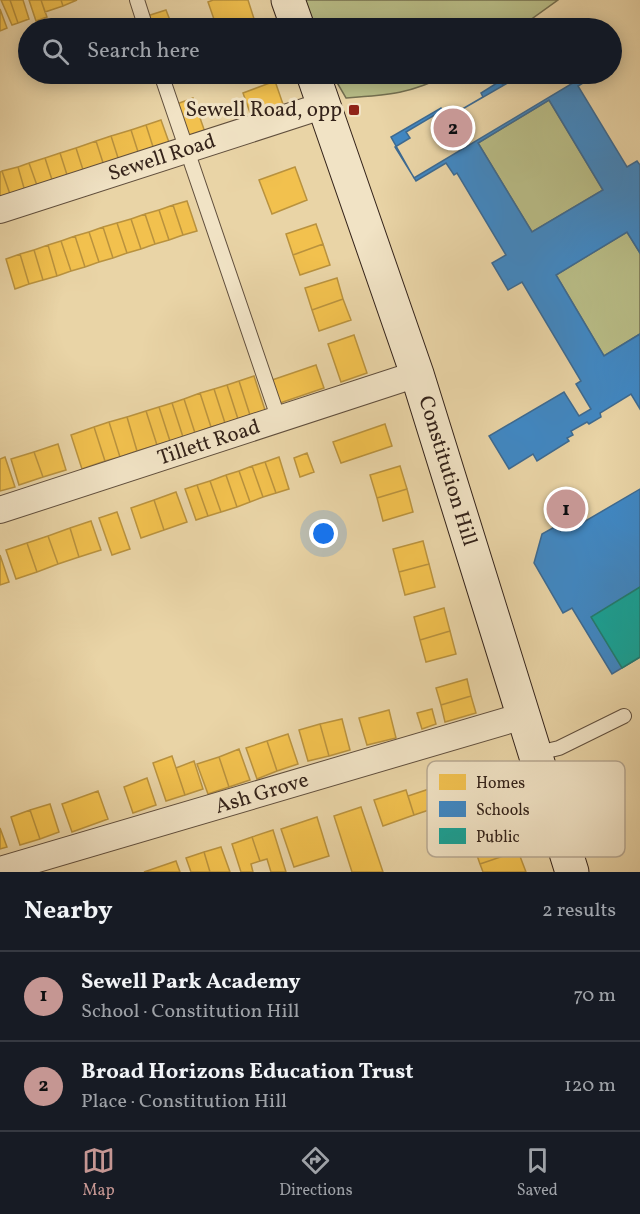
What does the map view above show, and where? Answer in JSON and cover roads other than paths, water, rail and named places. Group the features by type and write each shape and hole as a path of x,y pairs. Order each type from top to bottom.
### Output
{"main road":[{"path":"288,0 294,18"},
{"name":"Constitution Hill","path":"318,84 417,374 536,761"},
{"name":"Constitution Hill","path":"567,857 572,872"}],"street":[{"name":"Sewell Road","path":"0,210 325,105"},
{"name":"Tillett Road","path":"0,510 417,374"},
{"name":"Ash Grove","path":"0,870 523,716"}],"lane":[{"path":"137,0 143,18"},
{"path":"164,84 279,420"},
{"path":"534,754 559,748 624,716"}],"place":[{"name":"Sewell Road, opp","path":"354,110"},
{"name":"Broad Horizons Education Trust","path":"453,128"},
{"name":"Sewell Park Academy","path":"566,509"}]}
